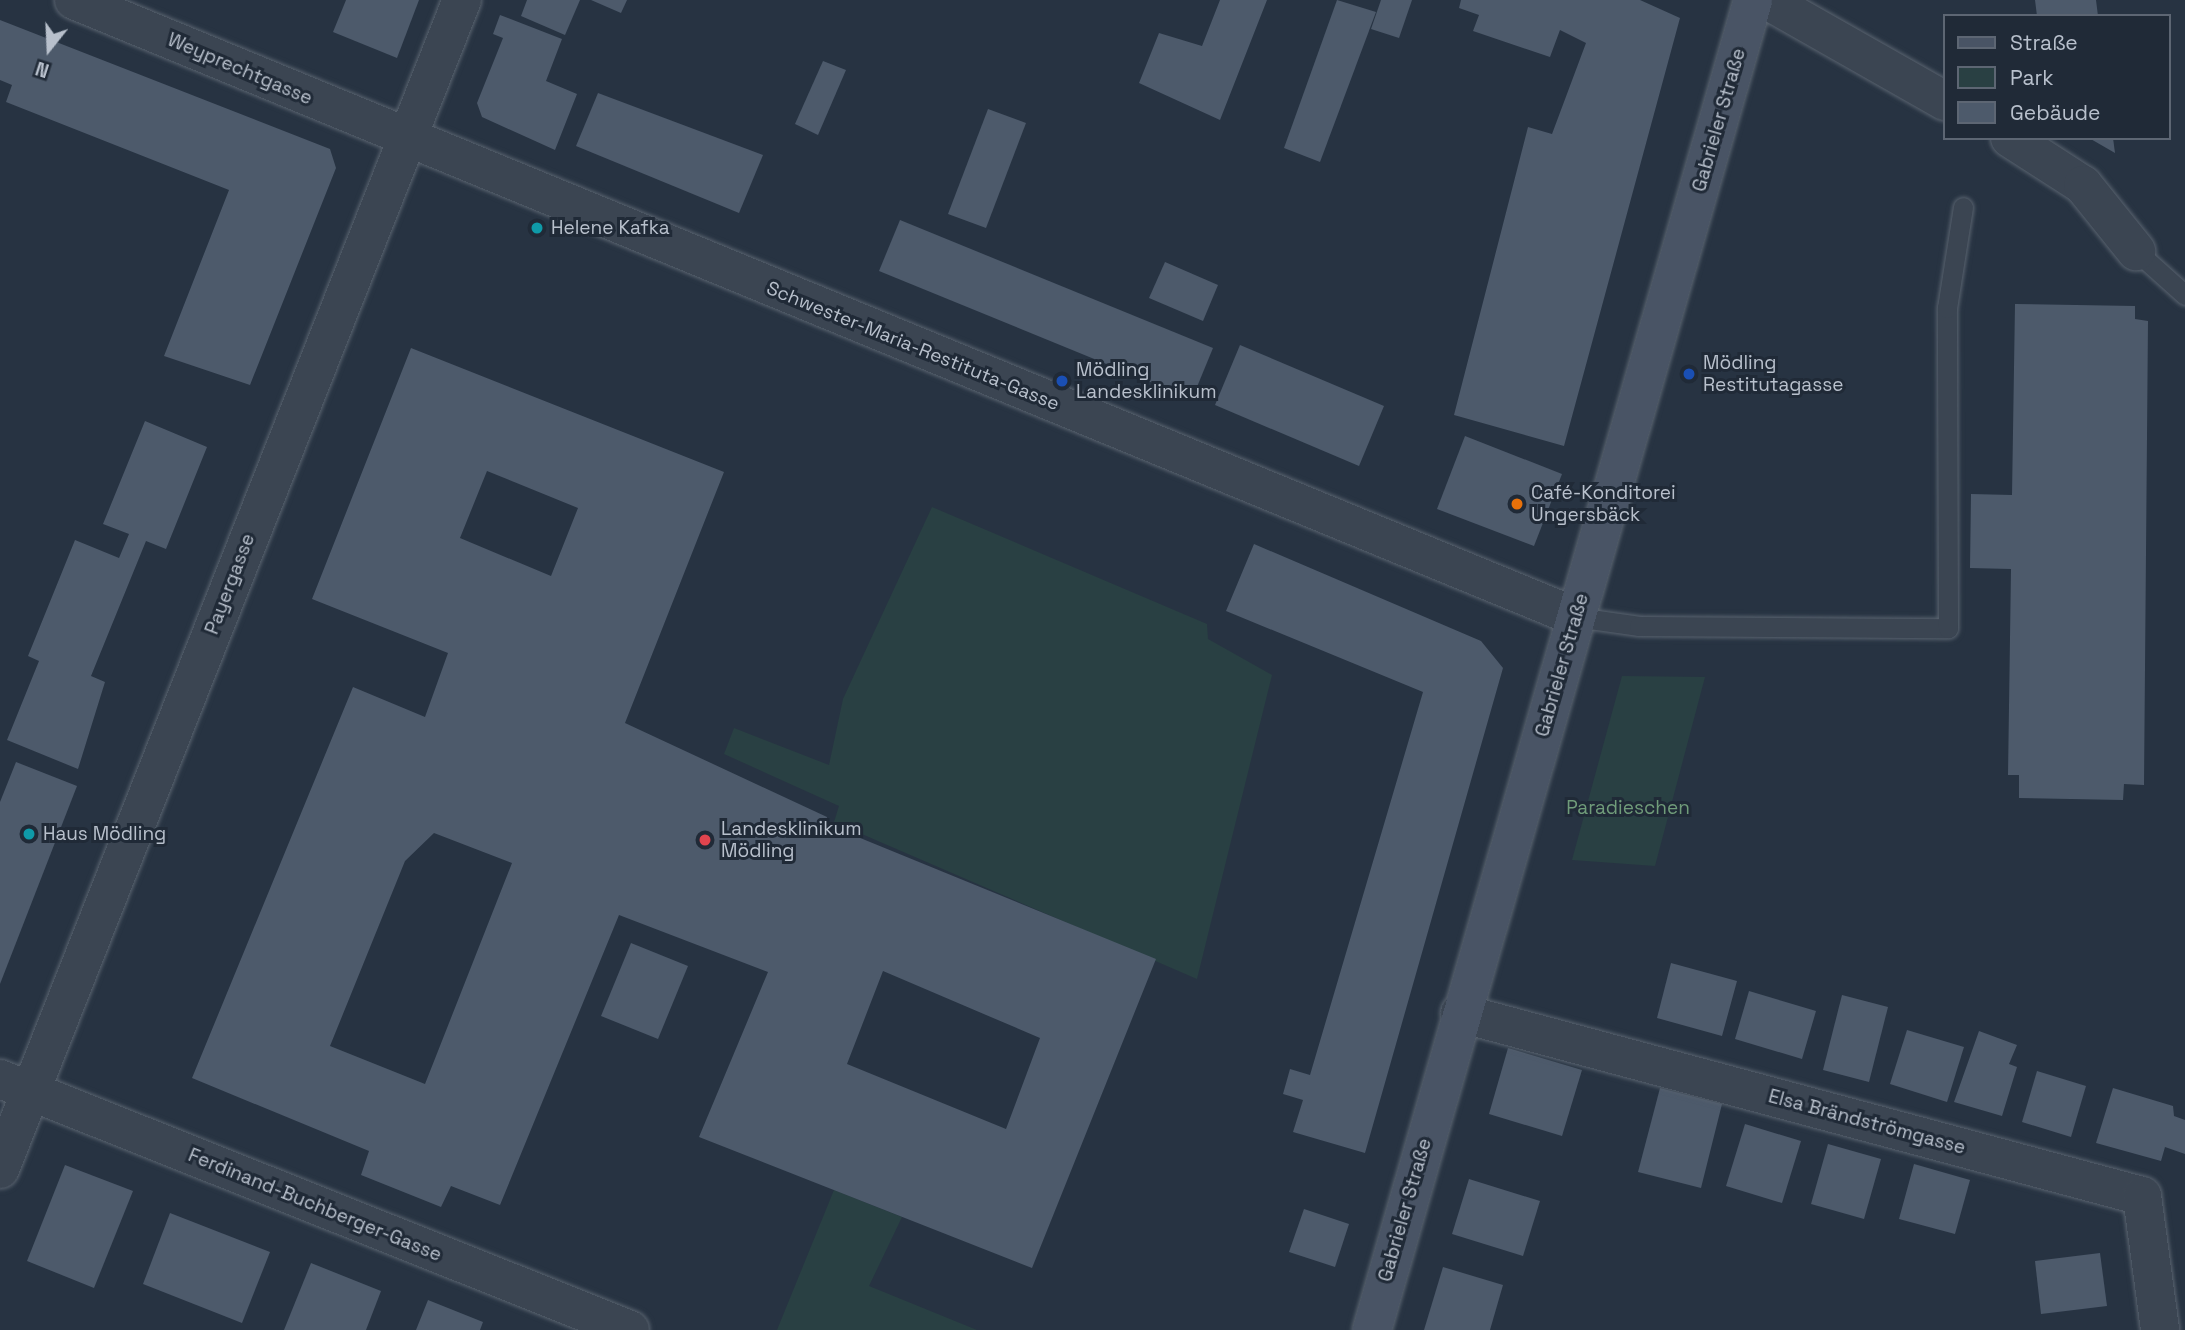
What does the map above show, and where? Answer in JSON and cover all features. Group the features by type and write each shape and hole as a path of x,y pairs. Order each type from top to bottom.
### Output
{"street":[{"name":"Weyprechtgasse","path":"74,0 405,138"},
{"name":"Payergasse","path":"0,1169 15,1085 462,0"},
{"name":"Gabrieler Straße","path":"1372,1330 1460,1013 1753,0"},
{"path":"1767,0 1944,100"},
{"name":"Schwester-Maria-Restituta-Gasse","path":"405,138 1576,617"},
{"path":"2013,140 2083,185 2136,251"},
{"name":"Elsa Brändströmgasse","path":"1460,1013 2143,1196 2160,1330"},
{"name":"Ferdinand-Buchberger-Gasse","path":"15,1085 630,1330"}],"lane":[{"path":"1576,617 1639,626 1948,628 1947,308 1963,207"},
{"path":"2136,251 2185,295"}],"green space":[{"path":"932,507 1207,624 1208,639 1272,675 1197,979 834,822 839,806 724,754 734,728 829,765 843,699"},
{"name":"Paradieschen","path":"1622,676 1705,677 1655,866 1572,860"},
{"path":"834,1190 902,1217 869,1286 977,1330 777,1330"}],"building":[{"path":"346,0 419,0 397,58 333,32"},
{"path":"527,0 580,0 565,35 521,16"},
{"path":"591,0 627,0 621,13"},
{"path":"1220,0 1267,0 1220,120 1139,83 1159,33 1202,46"},
{"path":"1337,0 1376,12 1320,162 1284,148"},
{"path":"1381,0 1412,0 1399,38 1371,29"},
{"path":"1461,0 1640,0 1680,18 1564,446 1454,415 1528,127 1552,134 1586,43 1560,30 1550,57 1473,31 1479,15 1459,8"},
{"path":"2035,0 2096,0 2098,14 2037,14"},
{"path":"500,15 562,39 546,81 577,94 555,150 482,117 477,103 503,38 493,34"},
{"path":"0,20 330,149 336,168 250,385 164,356 229,190 6,102 12,85 0,80"},
{"path":"823,61 846,70 818,135 795,124"},
{"path":"598,93 763,155 739,213 576,146"},
{"path":"988,109 1026,123 986,228 948,214"},
{"path":"2092,140 2113,140 2115,153"},
{"path":"900,220 1213,348 1192,399 879,271"},
{"path":"1165,262 1218,285 1203,321 1149,298"},
{"path":"2015,304 2135,306 2135,319 2148,321 2144,785 2124,784 2123,800 2019,798 2019,775 2008,775 2011,569 1970,568 1971,494 2012,495"},
{"path":"1240,345 1384,406 1359,466 1215,405"},
{"path":"411,348 724,472 625,723 827,817 826,824 1156,959 1032,1268 699,1137 768,972 619,915 500,1205 451,1186 441,1207 361,1175 369,1151 192,1078 353,687 425,717 448,653 312,599","holes":["487,471 578,508 551,576 460,538","434,833 512,863 425,1084 330,1046 405,861","883,971 1040,1038 1006,1129 847,1064"]},
{"path":"145,421 207,447 166,549 146,541 91,676 105,682 78,769 7,740 39,661 28,656 75,540 119,558 129,534 103,524"},
{"path":"1465,436 1562,474 1534,546 1437,509"},
{"path":"1254,544 1481,641 1503,668 1365,1153 1293,1132 1303,1100 1283,1094 1290,1069 1310,1075 1423,692 1226,611"},
{"name":"Haus Mödling","path":"16,762 77,786 0,984 0,802"},
{"path":"631,943 688,966 658,1039 601,1016"},
{"path":"1671,963 1737,981 1722,1036 1657,1018"},
{"path":"1749,991 1816,1011 1802,1059 1735,1039"},
{"path":"1842,995 1888,1007 1869,1082 1823,1070"},
{"path":"1907,1030 1964,1047 1947,1102 1890,1084"},
{"path":"1979,1031 2017,1045 2009,1064 2017,1067 2002,1116 1954,1102"},
{"path":"1508,1048 1582,1070 1562,1136 1489,1114"},
{"path":"2037,1071 2086,1086 2071,1137 2022,1122"},
{"path":"1660,1088 1722,1104 1701,1188 1638,1172"},
{"path":"2113,1088 2173,1106 2174,1116 2185,1120 2185,1154 2165,1147 2161,1161 2096,1143"},
{"path":"1745,1124 1801,1141 1782,1203 1726,1186"},
{"path":"1828,1144 1881,1159 1864,1219 1811,1204"},
{"path":"1914,1164 1970,1180 1955,1234 1899,1219"},
{"path":"65,1165 133,1191 94,1288 27,1261"},
{"path":"1469,1179 1540,1201 1523,1256 1452,1234"},
{"path":"1304,1209 1349,1224 1335,1267 1289,1252"},
{"path":"170,1213 270,1252 242,1323 143,1284"},
{"path":"2100,1253 2107,1306 2041,1314 2035,1261"},
{"path":"311,1263 381,1291 366,1330 284,1330"},
{"path":"1443,1267 1503,1285 1490,1330 1424,1330"},
{"path":"428,1300 483,1322 480,1330 416,1330"}],"place":[{"name":"Helene Kafka","path":"537,228"},
{"name":"Mödling Restitutagasse","path":"1689,374"},
{"name":"Mödling Landesklinikum","path":"1062,381"},
{"name":"Café-Konditorei Ungersbäck","path":"1517,504"},
{"name":"Haus Mödling","path":"29,834"},
{"name":"Landesklinikum Mödling","path":"705,840"}]}
